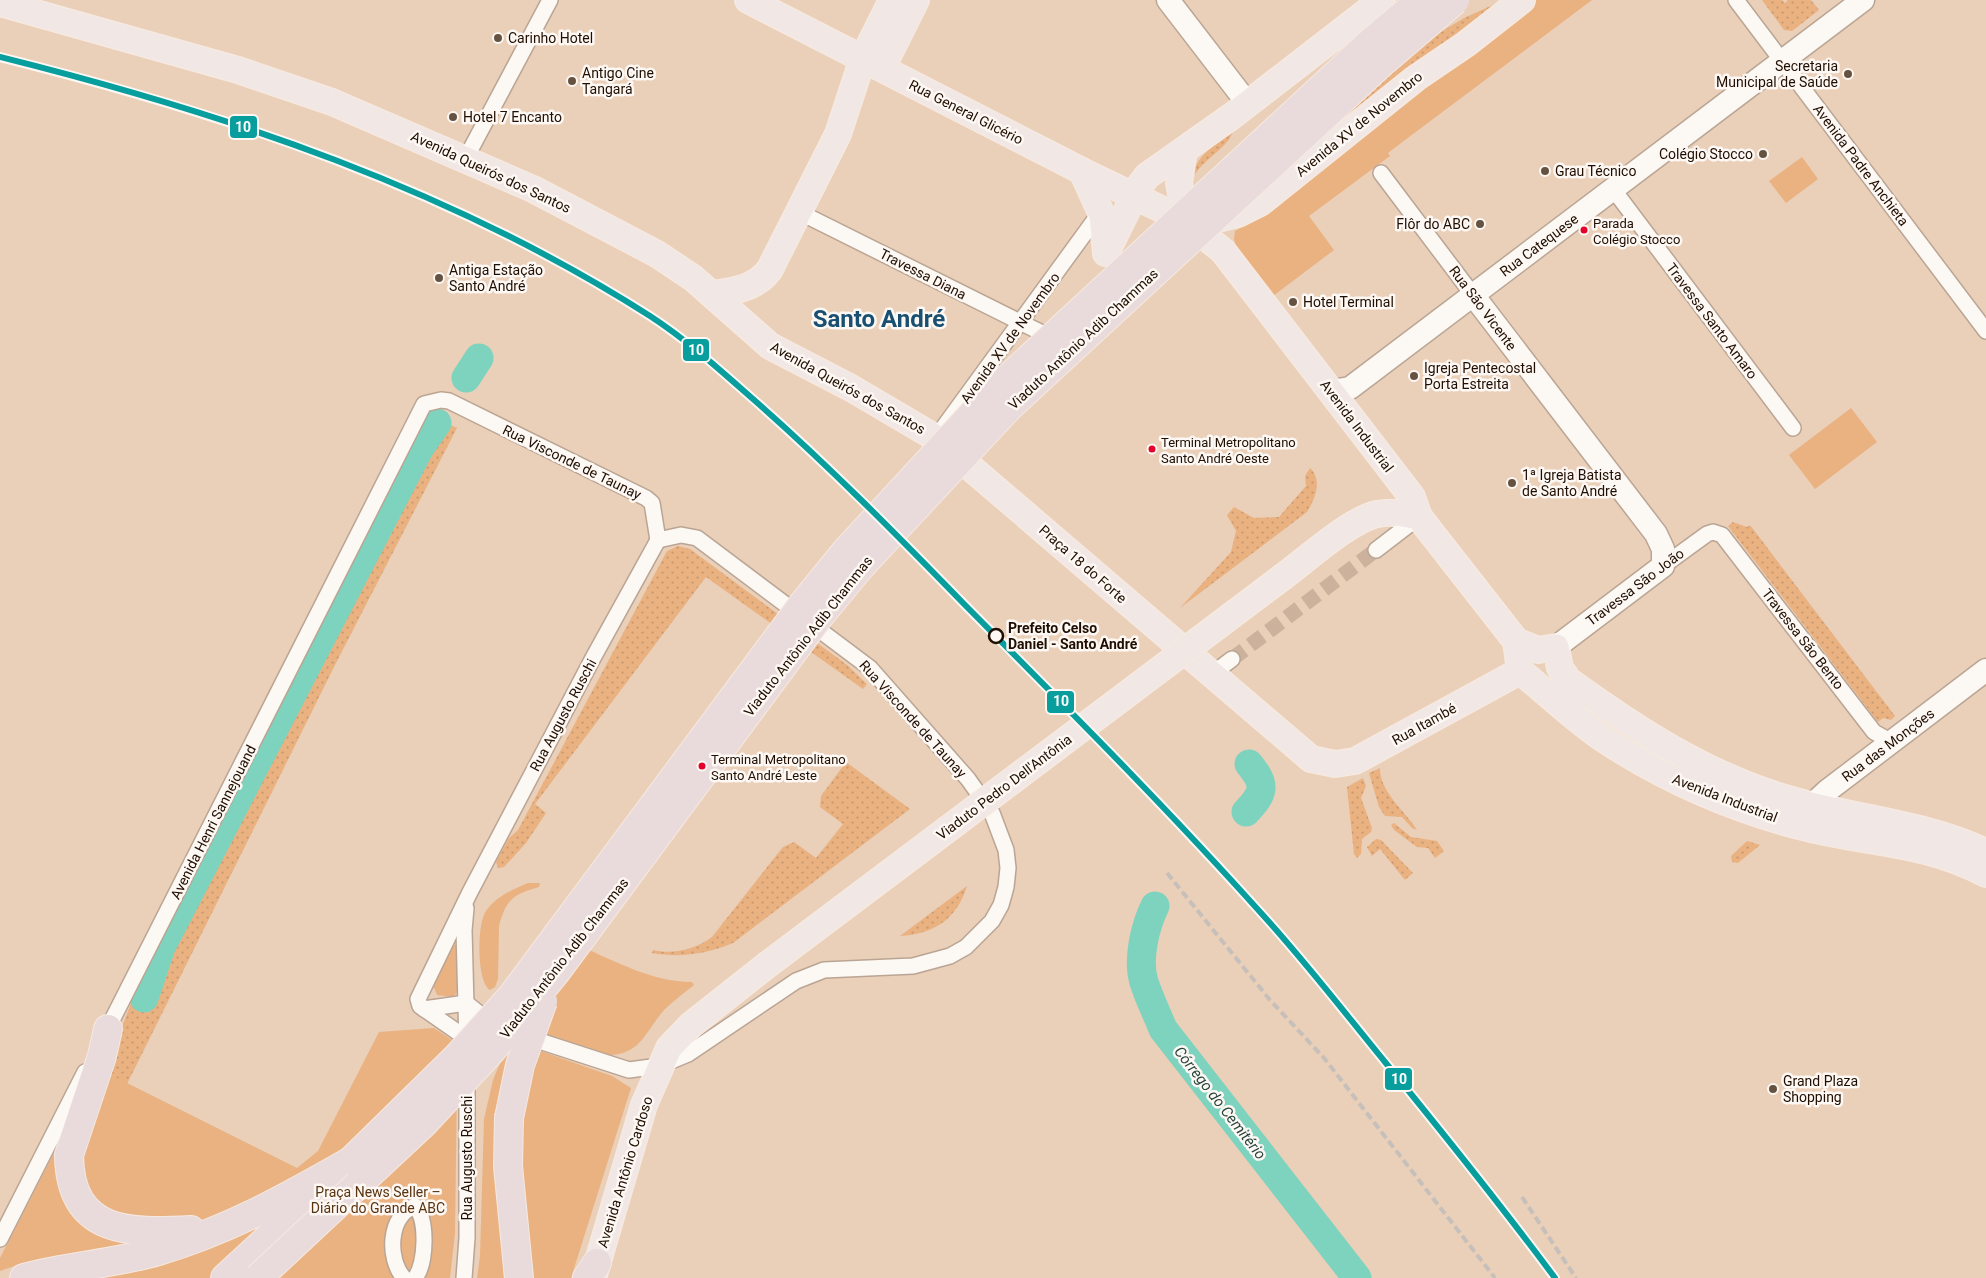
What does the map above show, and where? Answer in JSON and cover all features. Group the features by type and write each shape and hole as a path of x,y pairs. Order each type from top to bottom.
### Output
{"highway":[{"name":"Viaduto Antônio Adib Chammas","path":"226,1278 351,1161 457,1057 512,996 803,604 846,551 917,473 993,392 1363,49 1421,0"},
{"name":"Viaduto Antônio Adib Chammas","path":"258,1278 424,1123 493,1049 556,972 818,618 861,566 925,495 1009,407 1385,60 1455,0"},
{"path":"519,1278 508,1166 509,1118 515,1083 527,1041 556,972"},
{"path":"108,1029 102,1056 69,1155 69,1170 77,1197 82,1206 98,1221 127,1230 145,1232 220,1228"},
{"path":"30,1276 126,1260 159,1250 269,1208 351,1161"}],"main road":[{"name":"Rua General Glicério","path":"748,0 1082,171 1186,221"},
{"path":"712,294 742,288 762,279 770,269 800,212 872,63 892,0"},
{"path":"872,63 916,0"},
{"path":"1082,171 1102,215 1106,253 1140,184 1150,173 1173,156 1184,151 1248,104 1382,0"},
{"name":"Avenida XV de Novembro","path":"1186,221 1202,222 1227,218 1260,203 1416,78 1466,44 1522,0"},
{"name":"Avenida Queirós dos Santos","path":"0,3 291,86 466,158 533,189 675,265 712,294 770,346 851,388 936,438"},
{"path":"1184,151 1179,183 1186,221"},
{"name":"Avenida Industrial","path":"1186,221 1230,258 1412,497 1420,517 1516,641"},
{"name":"Praça 18 do Forte","path":"936,438 1305,756 1324,763"},
{"name":"Viaduto Pedro Dell'Antônia","path":"659,1066 669,1048 685,1030 768,965 1354,524 1369,516 1389,512 1420,517"},
{"path":"1516,641 1538,650 1556,647 1560,668 1568,680 1520,671 1516,641"},
{"name":"Avenida Industrial","path":"1520,671 1601,737 1658,771 1709,795 1792,824 1816,830 1906,845 1944,856 1986,874"},
{"name":"Rua Itambé","path":"1324,763 1340,764 1360,758 1520,671"},
{"name":"Avenida Industrial","path":"1568,680 1632,725 1695,761 1752,787 1810,805 1918,828 1956,839 1986,852"},
{"name":"Avenida Antônio Cardoso","path":"592,1273 644,1105 659,1066"}],"street":[{"path":"466,158 550,0"},
{"path":"1168,0 1248,104"},
{"name":"Avenida Padre Anchieta","path":"1736,0 1984,325"},
{"name":"Rua Catequese","path":"1331,391 1350,388 1863,0"},
{"name":"Rua São Vicente","path":"1381,173 1656,534 1663,549 1663,566"},
{"name":"Travessa Santo Amaro","path":"1613,189 1793,428"},
{"name":"Travessa Diana","path":"800,212 1048,336"},
{"name":"Avenida XV de Novembro","path":"936,438 1096,218 1102,215"},
{"name":"Rua Visconde de Taunay","path":"424,404 441,400 449,402 646,498 652,503 658,540 681,534 697,538 870,668 968,779 992,813 1006,850 1008,868 1006,887 992,921 966,947 950,956 913,966 840,968 810,974 796,981 688,1054 659,1066 643,1069 621,1068 497,1027 466,1003"},
{"name":"Avenida Henri Sannejouand","path":"0,1239 424,404"},
{"path":"1376,550 1420,517"},
{"name":"Travessa São João","path":"1556,647 1706,534 1716,532"},
{"name":"Travessa São Bento","path":"1716,532 1725,537 1874,732 1892,742"},
{"name":"Rua Augusto Ruschi","path":"424,1009 420,1006 418,999 470,892 593,658 658,540"},
{"path":"1211,674 1232,660"},
{"name":"Rua das Monções","path":"1792,824 1810,805 1986,670"},
{"name":"Rua Augusto Ruschi","path":"464,1278 467,1238 467,1126 464,930 470,892"},
{"path":"424,1009 466,1003"},
{"path":"424,1009 466,1038"},
{"path":"467,1126 480,1070 497,1027"},
{"path":"404,1278 394,1258 392,1241 397,1224 406,1210 415,1206 420,1211 422,1219 424,1250 421,1270 415,1278"}],"green space":[{"path":"1504,0 1275,179 1411,50 1464,18"},
{"path":"1529,0 1592,0 1405,140 1388,153 1390,156 1309,216 1334,250 1273,296 1236,246 1234,239 1235,231 1269,213"},
{"path":"1762,0 1782,0 1785,3 1788,0 1811,0 1819,10 1792,31 1784,30"},
{"path":"1233,131 1226,143 1196,172 1192,179 1201,157"},
{"path":"1802,157 1818,179 1786,203 1769,181"},
{"path":"1851,408 1877,442 1815,489 1789,455"},
{"path":"443,421 457,428 335,665 127,1084 105,1072 140,979 425,425 429,422"},
{"path":"1310,468 1314,473 1317,484 1315,496 1307,512 1180,608 1231,552 1236,531 1227,515 1234,507 1254,518 1279,517 1306,486 1305,476"},
{"path":"1733,522 1747,527 1750,525 1895,716 1891,720 1883,718 1878,722 1728,526"},
{"path":"678,546 690,549 847,665 867,684 863,689 706,577 535,804 546,813 526,843 504,867 498,868 496,862 509,838 518,830 667,551"},
{"path":"846,762 910,809 733,943 693,954 652,953 653,950 668,952 692,948 712,937 783,847 794,842 816,858 843,824 820,807 821,796"},
{"path":"1380,768 1381,777 1388,793 1417,830 1412,828 1402,817 1385,816 1379,807 1369,773"},
{"path":"1363,778 1366,786 1361,798 1372,828 1371,832 1362,839 1361,854 1357,858 1354,854 1347,787"},
{"path":"1394,823 1411,837 1437,841 1444,851 1435,858 1428,848 1417,847 1394,830 1391,825"},
{"path":"1376,839 1381,840 1413,873 1405,880 1380,849 1372,856 1367,847"},
{"path":"1747,841 1760,845 1738,863 1732,862 1731,856"},
{"path":"528,883 540,883 539,887 523,892 512,899 502,917 499,926 498,979 495,987 490,990 485,985 480,964 479,952 483,917 499,897"},
{"path":"967,886 963,898 957,907 942,923 923,932 900,936"},
{"path":"454,945 459,945 459,990 453,997 437,995 433,985"},
{"path":"580,946 648,975 692,982 694,985 664,1010 635,1046 620,1054 609,1055 513,1024"},
{"name":"Praça News Seller – Diário do Grande ABC","path":"434,1028 455,1042 457,1082 455,1233 450,1278 98,1278 130,1272 123,1245 20,1264 0,1271 0,1258 75,1112 70,1204 125,1215 103,1204 90,1190 84,1173 83,1154 86,1134 105,1072 297,1168 318,1151 379,1032"},
{"name":"Praça News Seller – Diário do Grande ABC","path":"515,1042 612,1076 631,1088 571,1278 533,1278 530,1260 503,1264 504,1278 477,1278 480,1256 484,1119 493,1080 507,1046"}],"waterway":[{"path":"466,378 479,358"},
{"path":"144,998 161,947 419,449 437,423"},
{"name":"Córrego do Cemitério","path":"1246,812 1257,799 1261,788 1261,783 1249,764"},
{"name":"Córrego do Cemitério","path":"1155,906 1145,933 1141,964 1144,982 1163,1029 1357,1278"}],"tunnel":[{"path":"1232,659 1376,550"}],"railway":[{"path":"1167,873 1270,1000 1324,1058 1495,1278"},
{"path":"1522,1197 1576,1278"}],"transit line":[{"name":"10","path":"0,57 85,79 253,131 336,160 417,193 497,230 574,271 650,316 690,345 781,424 861,500 1189,834 1277,931 1324,987 1471,1169 1555,1278"}],"place":[{"name":"Carinho Hotel","path":"498,38"},
{"name":"Secretaria Municipal de Saúde","path":"1848,74"},
{"name":"Antigo Cine Tangará","path":"572,81"},
{"name":"Hotel 7 Encanto","path":"453,117"},
{"name":"Colégio Stocco","path":"1763,154"},
{"name":"Grau Técnico","path":"1545,171"},
{"name":"Flôr do ABC","path":"1480,224"},
{"name":"Parada Colégio Stocco","path":"1584,230"},
{"name":"Antiga Estação Santo André","path":"439,278"},
{"name":"Hotel Terminal","path":"1293,302"},
{"name":"Igreja Pentecostal Porta Estreita","path":"1414,376"},
{"name":"Terminal Metropolitano Santo André Oeste","path":"1152,449"},
{"name":"1ª Igreja Batista de Santo André","path":"1512,483"},
{"name":"Prefeito Celso Daniel - Santo André","path":"996,636"},
{"name":"Terminal Metropolitano Santo André Leste","path":"702,766"},
{"name":"Grand Plaza Shopping","path":"1773,1089"}],"district":[{"name":"Santo André","path":"879,319"}]}
